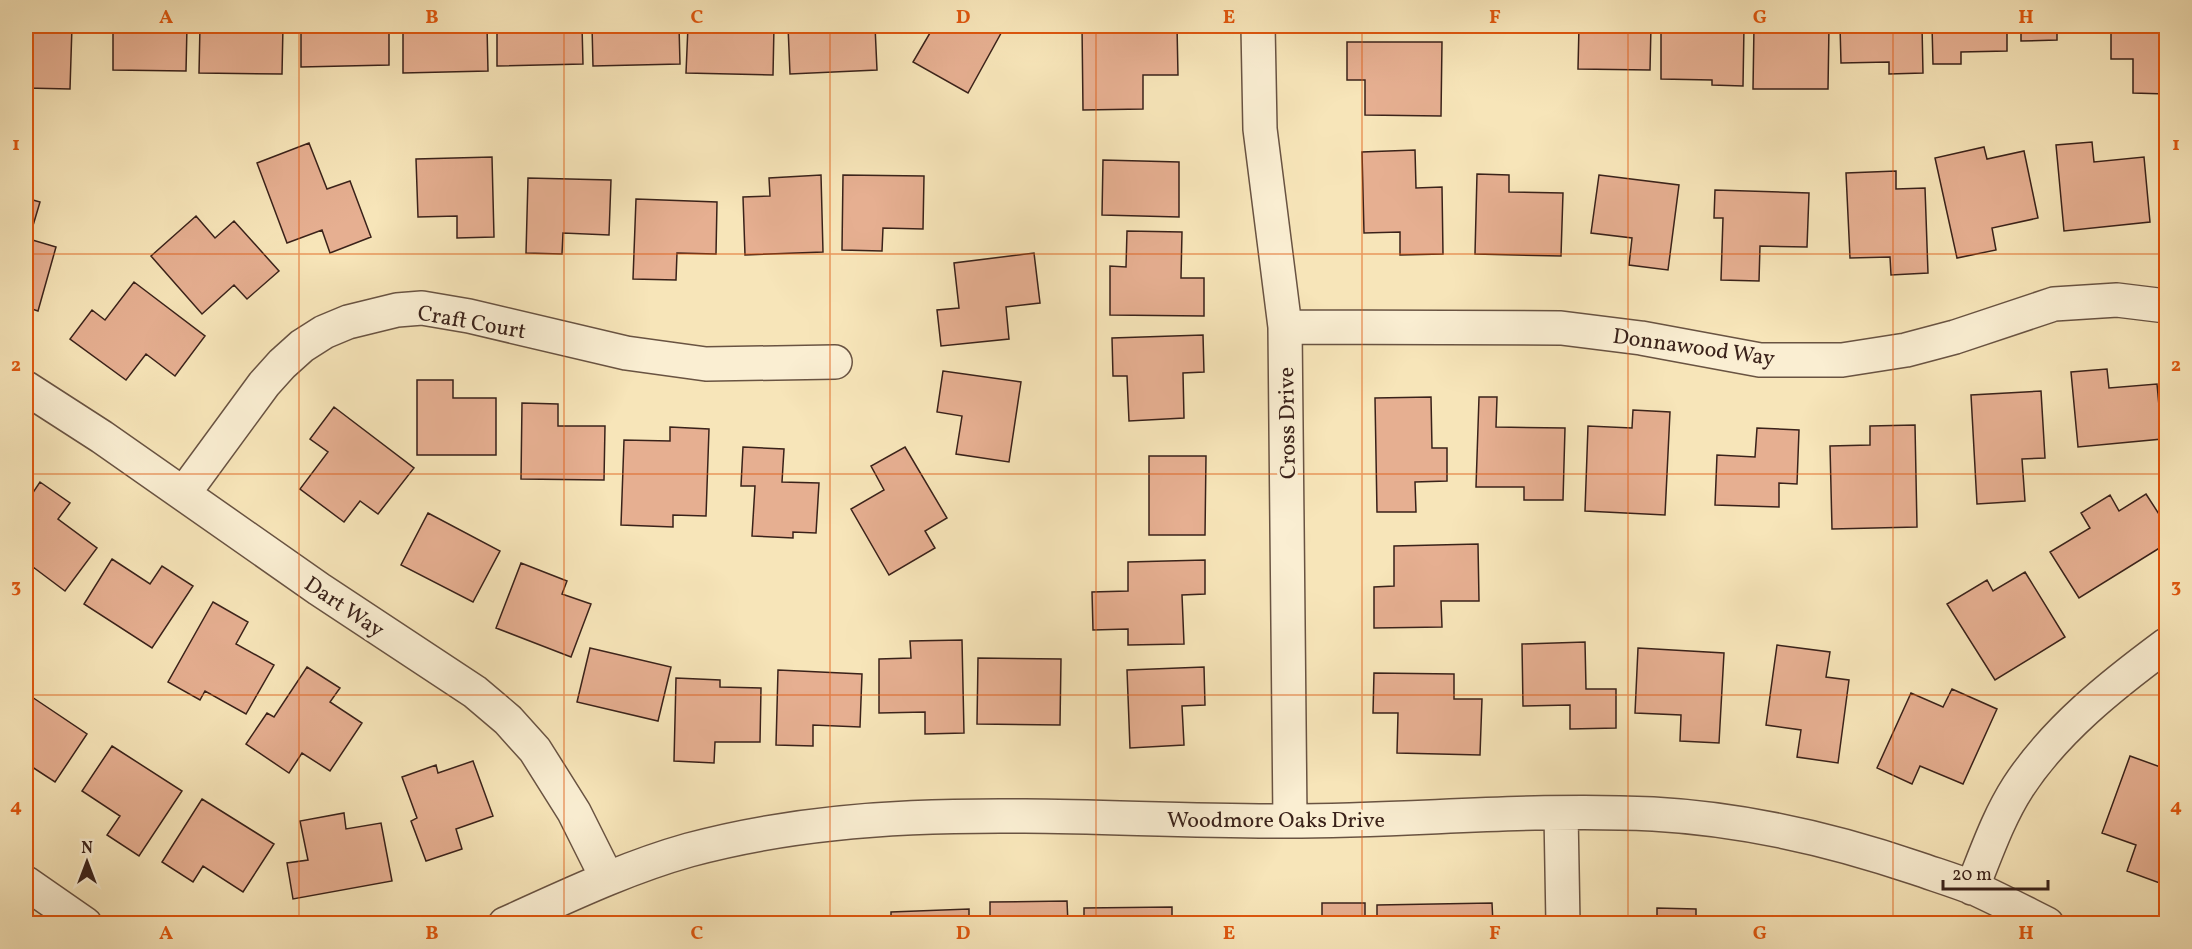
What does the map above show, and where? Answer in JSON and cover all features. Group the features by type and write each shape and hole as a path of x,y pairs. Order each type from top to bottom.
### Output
{"street":[{"name":"Cross Drive","path":"1258,26 1260,129 1285,327 1290,821"},
{"name":"Donnawood Way","path":"1285,327 1561,328 1641,338 1760,360 1842,360 1906,350 1946,340 2054,304 2117,300 2166,306"},
{"name":"Craft Court","path":"184,493 264,384 295,352 324,332 348,322 397,310 422,308 469,316 626,353 706,364 835,362"},
{"name":"Dart Way","path":"26,388 475,692 508,720 535,750 574,812 607,878"},
{"path":"1972,888 1995,832 2018,788 2048,749 2092,704 2166,645"},
{"name":"Woodmore Oaks Drive","path":"505,924 607,878 688,850 777,831 866,820 966,817 1290,821 1561,813 1653,814 1722,821 1790,832 1856,848 1972,888 2047,924"},
{"path":"1561,813 1563,924"},
{"path":"26,883 85,924"}],"building":[{"path":"26,26 72,26 70,89 26,88"},
{"path":"113,26 187,26 186,71 113,70"},
{"path":"200,26 283,26 282,74 199,73"},
{"path":"301,26 389,26 389,65 301,67"},
{"path":"403,26 487,26 488,71 403,73"},
{"path":"497,26 582,26 583,64 497,66"},
{"path":"592,26 679,26 680,64 593,66"},
{"path":"688,26 774,26 773,75 686,73"},
{"path":"788,26 875,26 877,70 790,74"},
{"path":"934,26 1005,26 968,93 913,62"},
{"path":"1082,26 1177,26 1178,75 1143,75 1143,109 1083,110"},
{"path":"1359,26 1455,26 1455,32 1359,31"},
{"path":"1481,26 1564,26 1564,31 1481,32"},
{"path":"1579,26 1651,26 1650,70 1578,69"},
{"path":"1661,26 1744,26 1743,86 1712,85 1712,80 1661,79"},
{"path":"1754,26 1829,26 1828,89 1753,89"},
{"path":"1840,26 1922,26 1923,73 1889,74 1889,62 1841,63"},
{"path":"1932,26 2007,26 2007,51 1961,52 1961,64 1933,64"},
{"path":"2021,26 2102,26 2102,28 2057,30 2057,40 2021,41"},
{"path":"2111,26 2166,26 2166,94 2133,93 2133,59 2111,59"},
{"path":"1347,42 1442,42 1441,116 1365,115 1365,80 1347,80"},
{"path":"2092,142 2094,162 2144,157 2150,222 2064,231 2056,145"},
{"path":"309,143 327,189 350,181 371,237 330,253 322,230 287,243 257,163"},
{"path":"1984,147 1987,159 2024,151 2038,218 1992,228 1996,250 1957,258 1935,158"},
{"path":"1415,150 1416,188 1442,187 1443,254 1400,255 1400,232 1364,233 1362,152"},
{"path":"492,157 494,237 457,238 457,216 418,217 416,159"},
{"path":"1103,160 1179,162 1179,217 1102,215"},
{"path":"1896,171 1896,189 1925,188 1928,273 1891,275 1890,257 1850,258 1846,173"},
{"path":"1477,174 1509,175 1509,192 1563,193 1561,256 1475,254"},
{"path":"821,175 823,252 745,255 743,197 770,196 769,178"},
{"path":"843,175 924,176 923,229 883,228 882,251 842,250"},
{"path":"1599,175 1679,185 1668,270 1629,265 1632,238 1591,233"},
{"path":"528,178 611,180 609,235 563,233 562,254 526,253"},
{"path":"1715,190 1809,193 1807,247 1760,246 1759,281 1721,280 1723,218 1714,218"},
{"path":"26,198 40,202 29,239 56,247 38,311 26,307"},
{"path":"636,199 717,202 716,254 677,253 676,280 633,279"},
{"path":"196,216 215,238 234,221 279,271 247,299 234,285 202,314 151,256"},
{"path":"1127,231 1182,232 1181,278 1204,278 1204,316 1110,315 1110,266 1126,267"},
{"path":"1034,253 1040,303 1006,307 1009,339 941,346 937,310 959,308 954,263"},
{"path":"134,282 205,336 175,376 146,354 126,380 70,339 92,310 105,320"},
{"path":"1203,335 1204,372 1183,373 1184,418 1129,421 1127,376 1113,376 1112,338"},
{"path":"2107,369 2109,388 2157,384 2162,439 2078,447 2071,372"},
{"path":"943,371 1021,382 1009,462 956,454 962,416 937,412"},
{"path":"417,380 453,380 453,398 496,398 496,455 417,455"},
{"path":"2041,391 2045,458 2022,459 2025,501 1977,504 1971,395"},
{"path":"1431,397 1432,448 1447,448 1447,481 1415,482 1416,512 1377,512 1375,398"},
{"path":"1479,397 1497,397 1496,427 1565,428 1563,500 1524,500 1524,487 1476,487"},
{"path":"522,403 558,404 558,426 605,426 604,480 521,479"},
{"path":"334,407 414,468 378,514 360,501 344,522 300,489 328,452 310,439"},
{"path":"1633,410 1670,412 1665,515 1585,511 1588,426 1632,428"},
{"path":"1915,425 1917,527 1832,529 1830,446 1870,445 1870,426"},
{"path":"670,427 709,429 706,516 673,515 673,527 621,525 624,440 670,441"},
{"path":"1757,428 1799,430 1797,484 1779,483 1779,507 1715,505 1717,455 1755,457"},
{"path":"743,447 784,449 782,482 819,483 816,533 793,532 793,538 752,536 755,486 741,486"},
{"path":"905,447 947,518 925,531 935,548 889,575 851,509 884,490 871,466"},
{"path":"1149,456 1206,456 1205,535 1149,535"},
{"path":"40,482 70,503 58,519 97,548 65,591 33,567 26,578 26,503"},
{"path":"2146,494 2166,525 2166,544 2079,598 2050,552 2090,528 2081,513 2110,495 2119,511"},
{"path":"428,513 500,551 473,602 401,565"},
{"path":"1478,544 1479,601 1441,601 1442,627 1374,628 1374,587 1394,586 1394,546"},
{"path":"112,559 150,584 162,566 193,586 152,648 84,604"},
{"path":"1205,560 1205,594 1182,595 1184,644 1128,645 1128,629 1093,630 1092,592 1128,591 1128,562"},
{"path":"521,563 567,581 562,594 591,604 571,657 496,628"},
{"path":"2025,572 2065,637 1995,680 1947,604 1987,580 1993,591"},
{"path":"213,602 248,622 236,644 274,665 246,714 205,691 200,700 168,682"},
{"path":"962,640 964,733 925,734 925,712 879,713 879,659 911,658 910,641"},
{"path":"1585,642 1586,689 1616,689 1616,728 1570,729 1570,705 1523,706 1522,644"},
{"path":"1777,645 1830,652 1826,677 1849,680 1838,763 1797,757 1801,730 1766,725"},
{"path":"590,648 671,667 658,721 577,702"},
{"path":"1638,648 1724,653 1719,743 1680,741 1681,715 1635,713"},
{"path":"978,658 1061,659 1060,725 977,724"},
{"path":"307,667 340,688 330,702 362,723 330,771 302,753 289,773 246,744 267,713 274,717"},
{"path":"1204,667 1205,705 1182,706 1184,745 1130,748 1127,670"},
{"path":"778,670 862,674 860,727 813,725 813,746 776,745"},
{"path":"1374,673 1454,674 1454,699 1482,699 1480,755 1397,753 1398,713 1373,713"},
{"path":"676,678 720,680 720,687 761,688 760,742 715,742 714,763 674,761"},
{"path":"1952,689 1997,709 1963,784 1920,766 1912,784 1877,768 1911,693 1943,707"},
{"path":"29,695 87,734 55,782 26,763 26,701"},
{"path":"112,746 182,791 139,856 107,835 120,816 82,791"},
{"path":"2130,756 2166,769 2165,885 2127,871 2136,845 2102,833"},
{"path":"473,761 493,816 456,829 462,849 426,861 411,821 417,818 402,777 436,765 438,773"},
{"path":"202,799 274,844 243,892 203,866 193,882 162,862"},
{"path":"344,813 346,829 381,823 392,881 293,899 287,863 308,860 300,821"},
{"path":"1067,901 1068,924 990,924 990,902"},
{"path":"1322,903 1365,903 1365,924 1322,924"},
{"path":"1492,903 1493,924 1377,924 1377,905"},
{"path":"1172,907 1172,924 1084,924 1084,908"},
{"path":"1657,908 1696,909 1696,924 1657,924"},
{"path":"969,909 969,924 891,924 891,912"},
{"path":"826,919 826,924 791,924 791,920"},
{"path":"1268,919 1268,924 1184,924 1184,921"}]}
